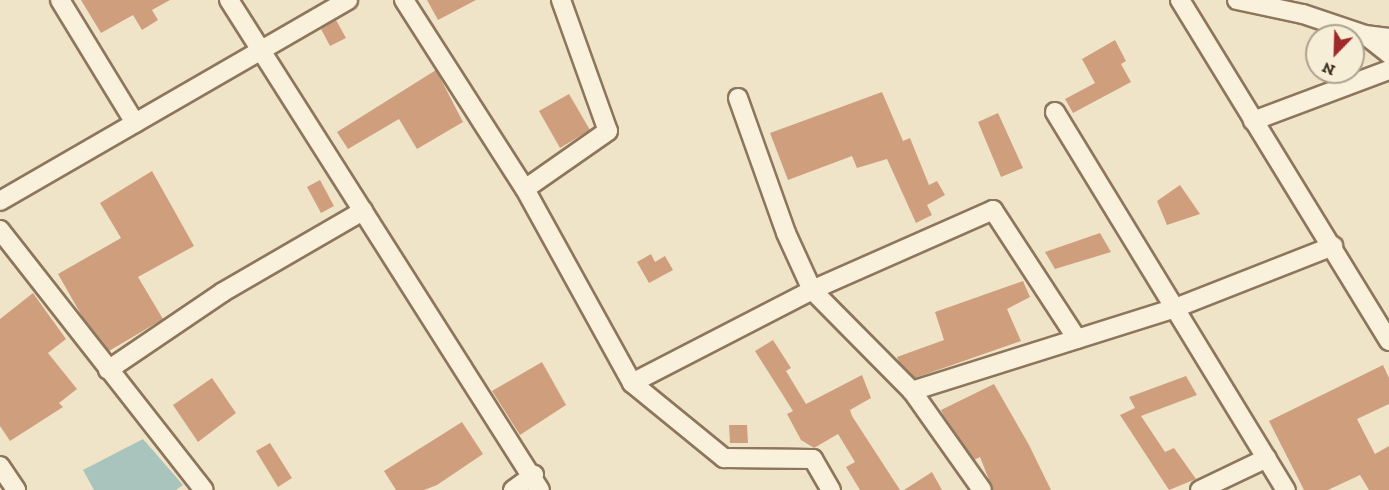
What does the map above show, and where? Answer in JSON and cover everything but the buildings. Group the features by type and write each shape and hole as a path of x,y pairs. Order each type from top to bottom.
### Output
{"street":[{"path":"60,0 135,123"},
{"path":"229,0 261,54 537,482 513,490"},
{"path":"0,201 261,54 348,0"},
{"path":"404,0 525,189 632,383 724,458 813,459 831,490"},
{"path":"525,189 608,132 561,0"},
{"path":"1180,0 1253,121 1333,246 1389,341"},
{"path":"1237,0 1302,14 1332,24"},
{"path":"1365,35 1389,38"},
{"path":"1365,35 1389,54"},
{"path":"1253,121 1389,70"},
{"path":"738,98 786,233 812,290 912,391 982,490"},
{"path":"1055,112 1286,490"},
{"path":"632,383 812,290 993,210 1077,339"},
{"path":"108,370 224,292 363,211"},
{"path":"0,230 196,488"},
{"path":"912,391 1175,308 1333,246"},
{"path":"1200,490 1267,458"},
{"path":"0,466 16,490"}],"water":[{"path":"143,439 183,485 176,490 94,490 83,470"}]}
